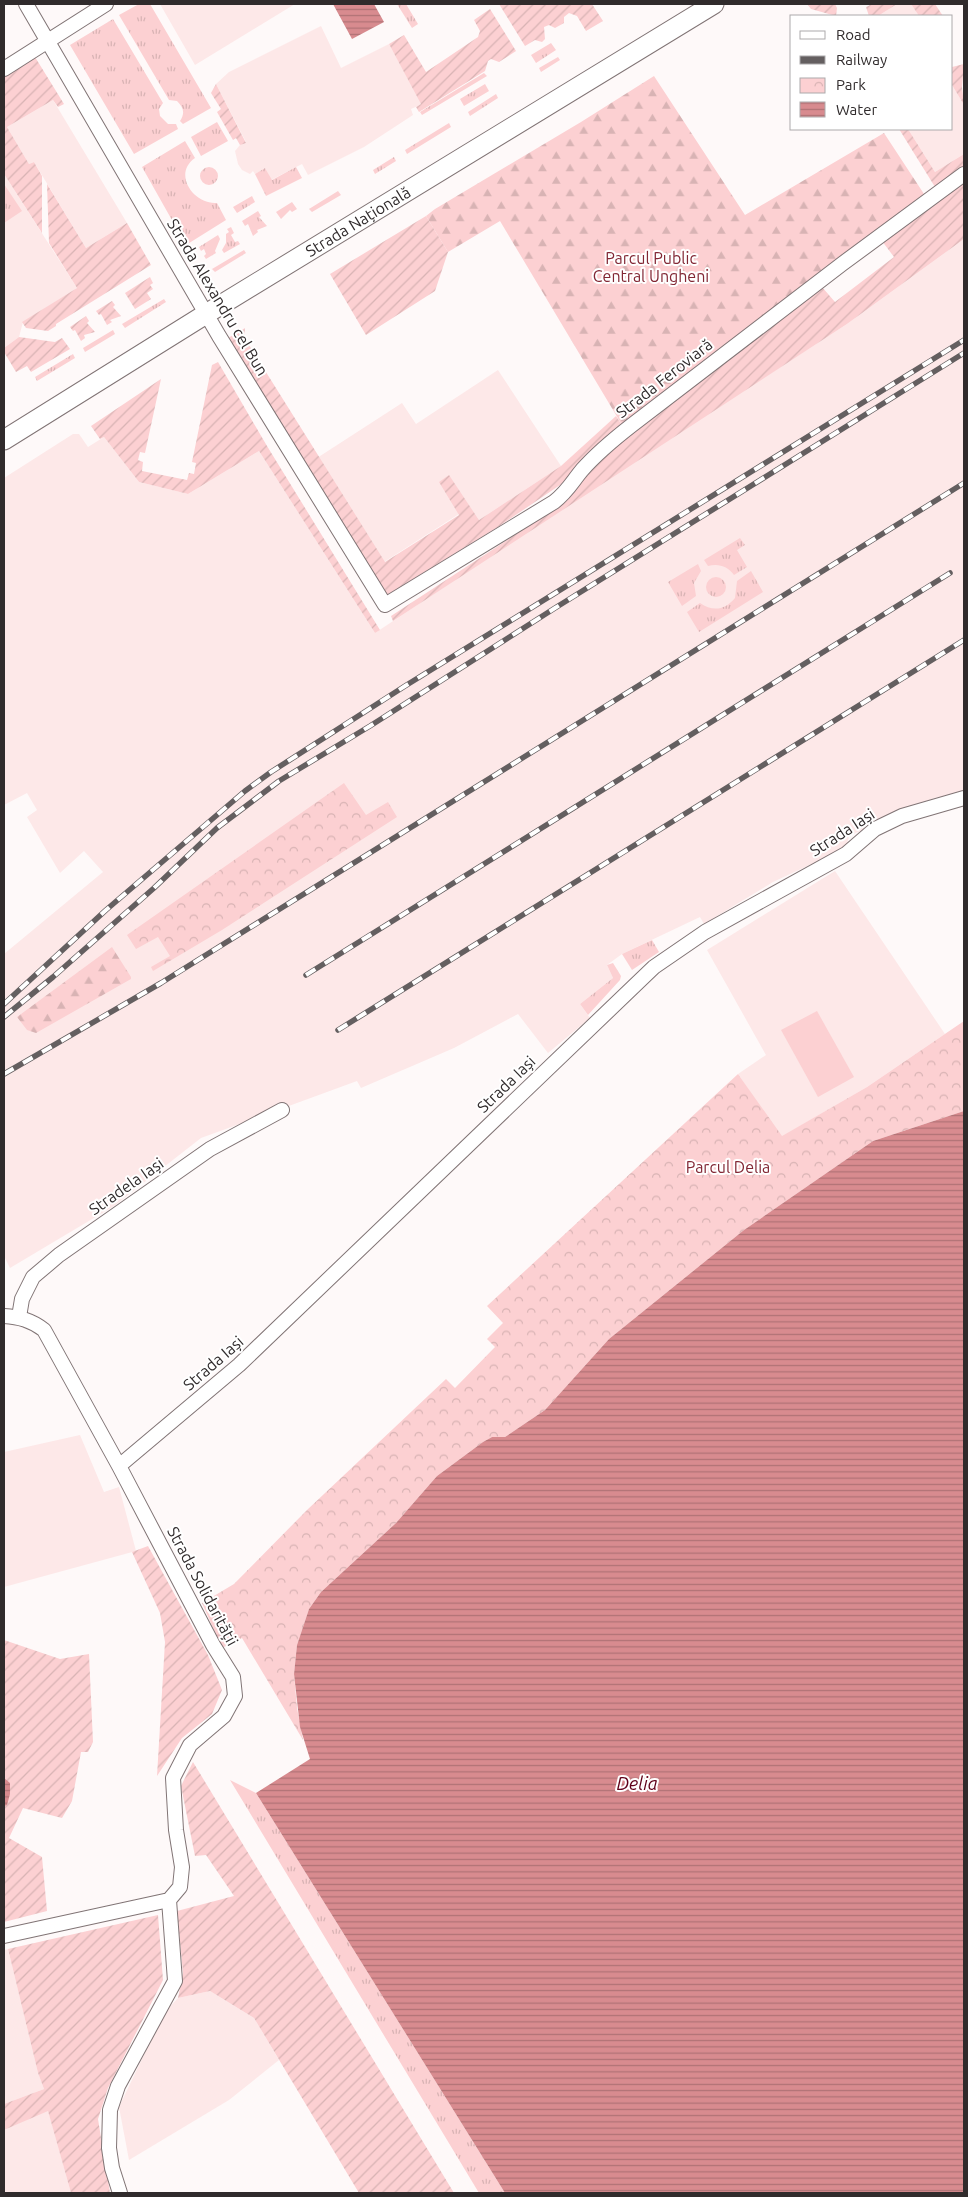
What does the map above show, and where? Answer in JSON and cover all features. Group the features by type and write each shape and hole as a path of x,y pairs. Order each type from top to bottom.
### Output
{"street":[{"name":"Strada Alexandru cel Bun","path":"26,4 206,314 385,605"},
{"path":"4,69 106,4"},
{"name":"Strada Națională","path":"4,440 206,314 714,4"},
{"name":"Strada Feroviară","path":"385,605 554,502 566,493 583,470 606,446 632,425 842,264 964,174"},
{"name":"Strada Iași","path":"119,1466 239,1364 654,966 705,932 846,854 875,829 909,814 964,798"},
{"name":"Stradela Iași","path":"19,1317 22,1299 33,1277 59,1255 210,1149 282,1110"},
{"name":"Strada Solidarității","path":"4,1316 19,1317 36,1323 44,1330 232,1677 235,1696 224,1716 190,1745 173,1778 176,1830 182,1867 180,1887 169,1900"},
{"path":"4,1936 169,1900 175,1981 122,2078 110,2110 108,2134 110,2155 120,2193"}],"shaded area":[{"path":"160,4 295,4 195,65"},
{"path":"897,4 911,4 918,15 880,15"},
{"path":"321,26 341,68 389,44 422,104 411,109 413,115 364,147 308,175 302,164 271,180 265,168 255,174 253,171 250,174 242,170 238,164 235,151 246,142 216,84 229,72"},
{"path":"953,87 964,105 964,154 935,172 909,130 953,130"},
{"path":"53,100 127,223 86,248 34,162 29,164 7,127"},
{"path":"4,174 77,288 23,322 19,337 4,348"},
{"path":"964,239 964,792 934,798 849,836 846,848 773,882 704,924 700,917 622,954 607,965 613,978 580,1004 590,1018 548,1053 518,1014 454,1048 361,1088 357,1081 201,1138 114,1206 10,1268 4,1256 4,954 103,872 84,851 60,873 27,817 37,810 27,793 4,805 4,478 73,434 79,434 88,447 104,437 139,482 188,494 259,451 375,633 583,495 847,324"},
{"path":"498,370 561,466 479,520 449,476 459,514 384,562 317,458 402,403 416,424"},
{"path":"835,871 945,1034 867,1087 781,1137 738,1074 766,1055 707,950"},
{"path":"80,1435 104,1492 119,1487 136,1551 4,1587 4,1452"},
{"path":"8,1949 38,2073 44,2089 4,2104 4,1950"},
{"path":"210,1991 254,2018 279,2060 229,2100 129,2160 119,2107 164,2013 178,1998"},
{"path":"48,2110 71,2193 4,2193 4,2130"}],"green space":[{"path":"139,4 150,4 211,108 183,124 180,121 183,115 181,106 177,101 169,100 119,15"},
{"path":"397,4 406,4 418,24 412,28"},
{"path":"499,4 592,4 603,21 586,31 577,16 569,13 564,17 564,23 555,28 549,25 544,27 545,39 542,42 535,40 525,46"},
{"path":"807,4 835,4 837,8 836,15 811,9"},
{"path":"872,4 897,4 880,15 869,15 866,7"},
{"path":"911,4 935,4 942,15 918,15"},
{"path":"490,9 516,51 499,62 491,59 488,61 485,71 419,112 416,107 421,104 389,44 404,35 426,72 478,37 480,31 474,20"},
{"path":"113,19 163,103 159,109 160,116 168,124 176,124 178,129 134,154 70,45"},
{"path":"551,43 556,50 536,63 531,55"},
{"path":"35,57 64,104 58,107 53,100 7,127 29,164 34,162 42,176 42,233 4,174 4,77"},
{"path":"558,57 560,60 541,72 539,68"},
{"path":"964,64 962,87 964,105 953,87 953,67"},
{"path":"484,73 487,76 422,115 420,112"},
{"name":"Parcul Public Central Ungheni","path":"654,76 745,215 884,133 924,194 622,425 500,221 448,252 426,216"},
{"path":"216,84 246,143 240,145 236,138 233,140 217,112 221,109 211,93"},
{"path":"485,84 489,91 464,106 460,99"},
{"path":"496,94 498,98 470,116 468,112"},
{"path":"217,122 228,141 201,156 191,137"},
{"path":"449,123 451,127 407,154 405,150"},
{"path":"900,130 909,130 935,172 964,154 964,167 935,187"},
{"path":"185,141 195,158 188,165 186,172 186,180 189,187 201,199 217,203 226,220 186,245 142,167"},
{"path":"394,157 396,161 375,174 373,170"},
{"path":"205,167 213,167 218,172 216,183 205,185 200,180 200,172"},
{"path":"296,167 302,178 266,196 255,174 265,168 272,180"},
{"path":"964,179 964,239 847,324 393,621 391,616 564,503 604,455 822,287 835,302 894,257 882,241"},
{"path":"4,184 22,211 4,223"},
{"path":"47,184 86,248 127,223 151,265 56,324 56,326 48,331 26,328 22,322 77,288 49,243"},
{"path":"338,191 341,195 312,212 309,209"},
{"path":"252,196 255,202 237,213 233,207"},
{"path":"292,202 297,209 292,212 290,210 281,219 276,212"},
{"path":"258,211 261,216 259,217 267,226 257,230 258,232 253,236 248,224 245,226 242,221"},
{"path":"426,216 448,252 435,291 366,335 330,274"},
{"path":"231,227 234,233 231,235 235,242 238,241 240,244 224,253 222,250 226,243 226,234 229,232 227,229"},
{"path":"218,235 220,239 215,251 216,253 206,259 204,249 201,251 199,247"},
{"path":"244,250 246,253 215,272 212,269"},
{"path":"150,277 153,283 150,285 153,289 147,293 151,299 135,309 125,293"},
{"path":"164,299 166,302 125,328 122,324"},
{"path":"112,301 115,305 113,307 121,316 110,320 112,322 107,325 101,314 99,315 96,311"},
{"path":"86,316 89,321 87,323 95,332 84,335 85,338 81,341 75,330 73,331 70,327"},
{"path":"245,328 244,337 385,562 459,515 439,482 449,475 479,520 561,466 616,416 622,425 560,485 498,527 387,595 228,338"},
{"path":"113,330 115,334 85,352 83,348"},
{"path":"19,337 55,342 62,338 70,349 31,372 27,366 16,372 4,352 4,348"},
{"path":"73,354 75,358 37,381 35,377"},
{"path":"218,362 267,446 380,630 375,633 259,451 188,494 139,482 104,437 100,439 91,426 161,379 145,453 140,452 138,460 143,462 142,471 187,480 189,473 194,474 196,463 192,462 212,365"},
{"path":"740,538 745,545 737,550 747,567 734,575 729,569 722,566 708,566 704,560"},
{"path":"698,564 701,571 694,583 696,596 682,606 668,582"},
{"path":"751,571 763,592 699,632 687,612 700,603 714,609 727,605 735,598 737,581"},
{"path":"716,577 723,580 726,587 723,594 716,597 709,594 706,587 709,580"},
{"path":"344,783 366,815 388,802 397,817 222,930 153,971 151,967 170,956 158,937 136,949 127,935"},
{"path":"652,940 659,952 632,970 622,954"},
{"path":"112,947 131,979 36,1033 27,1030 17,1017"},
{"path":"613,963 621,976 620,980 588,1015 580,1004 613,978 607,965"},
{"path":"817,1011 854,1077 818,1097 781,1030"},
{"name":"Parcul Delia","path":"964,1021 964,1111 873,1141 744,1230 609,1339 545,1410 505,1437 492,1437 483,1442 437,1476 396,1523 321,1592 309,1609 297,1645 294,1674 297,1708 303,1740 242,1638 222,1648 202,1603 234,1584 307,1510 446,1379 455,1388 495,1347 487,1339 503,1323 487,1306 738,1074 782,1136 867,1087"},
{"path":"148,1546 208,1655 222,1690 212,1714 182,1738 157,1776 165,1642 160,1613 132,1552"},
{"path":"4,1640 60,1659 89,1654 93,1742 88,1752 81,1752 72,1801 62,1818 23,1808 9,1838 42,1857 47,1911 4,1922"},
{"path":"193,1762 454,2193 359,2193 254,2018 210,1991 178,1998 183,1973 177,1911 234,1896 206,1855 195,1856 181,1786"},
{"path":"230,1780 256,1793 505,2193 479,2193"},
{"path":"158,1915 163,1980 108,2088 98,2119 110,2193 71,2193 48,2111 4,2130 4,2104 44,2089 38,2073 8,1949"}],"water":[{"path":"333,4 374,4 384,22 352,39"},
{"name":"Delia","path":"964,1111 964,2193 505,2193 256,1793 310,1759 300,1727 294,1674 297,1645 309,1609 321,1592 396,1523 437,1476 483,1442 492,1437 505,1437 545,1410 609,1339 744,1230 873,1141"},
{"path":"4,1778 10,1783 10,1794 7,1805 4,1806"}],"railway":[{"path":"4,1004 106,910 245,791 271,772 405,686 964,340"},
{"path":"4,1017 53,977 154,888 217,828 279,781 370,726 555,608 964,353"},
{"path":"4,1074 161,983 964,483"},
{"path":"306,975 950,573"},
{"path":"338,1030 964,640"}]}
